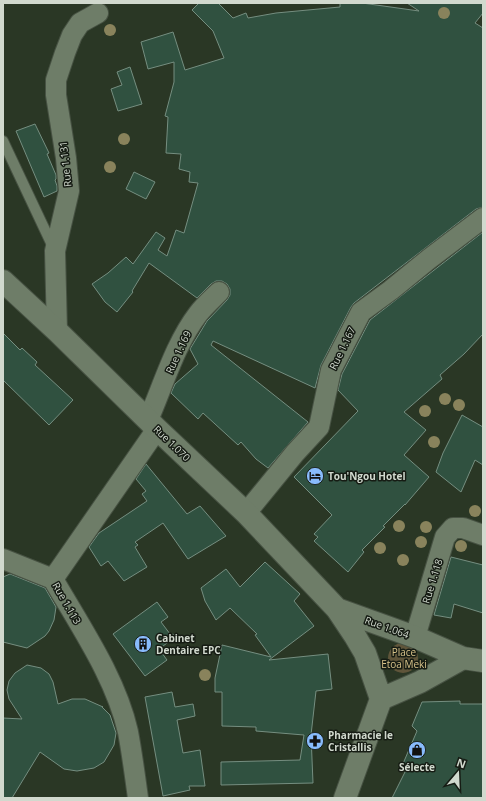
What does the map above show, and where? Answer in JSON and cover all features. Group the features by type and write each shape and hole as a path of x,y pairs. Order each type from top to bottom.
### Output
{"main road":[{"name":"Rue 1.070","path":"3,281 246,513 336,609 365,653 381,699"},
{"name":"Rue 1.064","path":"336,609 415,637 473,660"},
{"path":"344,798 381,699 473,660"}],"street":[{"name":"Rue 1.131","path":"57,331 55,251 68,191 66,158 56,95 56,80 72,35 80,23 98,13"},
{"name":"Rue 1.167","path":"246,513 295,453 319,427 330,370 361,312 392,290 429,259 483,218"},
{"name":"Rue 1.169","path":"153,425 176,353 191,324 219,292"},
{"name":"Rue 1.113","path":"138,798 128,731 115,694 97,654 53,579 153,425"},
{"name":"Rue 1.118","path":"415,637 445,536 453,528 463,528 483,536"},
{"path":"3,559 53,579"}],"lane":[{"path":"3,141 55,251"}],"green space":[{"name":"Place Etoa Meki","path":"403,643 414,647 418,658 414,669 403,673 392,669 388,658 392,647"}],"building":[{"path":"199,3 218,3 233,18 246,13 248,18 276,13 340,7 340,3 362,3 419,11 407,3 483,3 483,13 475,23 483,28 483,207 476,209 354,303 321,365 315,388 213,341 211,345 308,422 268,468 256,459 241,442 238,445 203,413 198,419 171,393 175,384 198,364 190,349 207,321 230,295 230,289 227,284 222,281 216,281 197,298 149,263 132,291 133,292 117,312 105,302 92,284 108,273 126,257 133,264 156,232 165,238 158,250 167,256 176,230 184,233 198,183 189,182 190,172 179,169 181,154 166,153 168,117 165,116 174,82 174,62 148,69 141,42 173,32 185,70 224,58 213,31 192,10"},
{"path":"130,67 142,104 118,111 111,89 122,85 117,72"},
{"path":"35,124 49,153 47,154 56,175 55,180 57,191 44,197 16,131"},
{"path":"134,172 155,182 146,199 126,189"},
{"path":"483,232 483,334 464,354 440,375 442,379 404,412 426,430 404,455 429,477 405,505 383,526 385,527 362,550 364,552 348,572 314,541 318,537 314,534 332,515 294,477 358,411 338,390 342,374 370,320"},
{"path":"3,333 20,350 22,348 37,362 35,365 73,400 49,425 3,380"},
{"path":"462,415 483,427 483,465 475,460 461,492 436,472 443,453"},
{"path":"146,464 187,514 200,506 226,536 188,559 163,523 135,542 138,545 135,547 147,567 124,581 108,561 101,566 89,547 99,533 147,501 142,494 146,491 136,479"},
{"path":"451,557 483,565 483,613 454,604 451,618 434,615"},
{"path":"265,562 300,594 294,601 314,626 269,660 328,654 332,689 316,691 311,735 313,783 221,785 221,762 300,760 304,735 256,731 256,727 222,726 222,692 215,692 215,678 222,645 271,657 255,635 257,634 230,608 216,620 205,601 201,588 226,569 240,587"},
{"path":"10,574 45,588 56,607 54,620 49,631 45,636 27,648 3,642 3,577"},
{"name":"Cabinet Dentaire EPC","path":"157,602 168,617 161,622 170,634 178,635 159,649 167,660 145,676 113,634"},
{"path":"27,665 41,668 49,674 53,682 58,704 72,699 85,699 103,707 110,715 116,733 114,745 104,762 94,768 77,771 64,769 40,752 12,798 3,798 3,718 22,719 9,699 7,690 9,681 15,673"},
{"path":"172,692 175,707 193,704 195,716 177,720 183,753 200,750 205,786 189,786 190,790 163,796 145,697"},
{"path":"460,701 460,704 483,704 483,798 392,798 407,768 402,766 417,731 412,726 422,702"}],"place":[{"name":"Tou'Ngou Hotel","path":"315,476"},
{"name":"Cabinet Dentaire EPC","path":"143,644"},
{"name":"Pharmacie le Cristallis","path":"315,741"},
{"name":"Sélecte","path":"417,750"}]}
